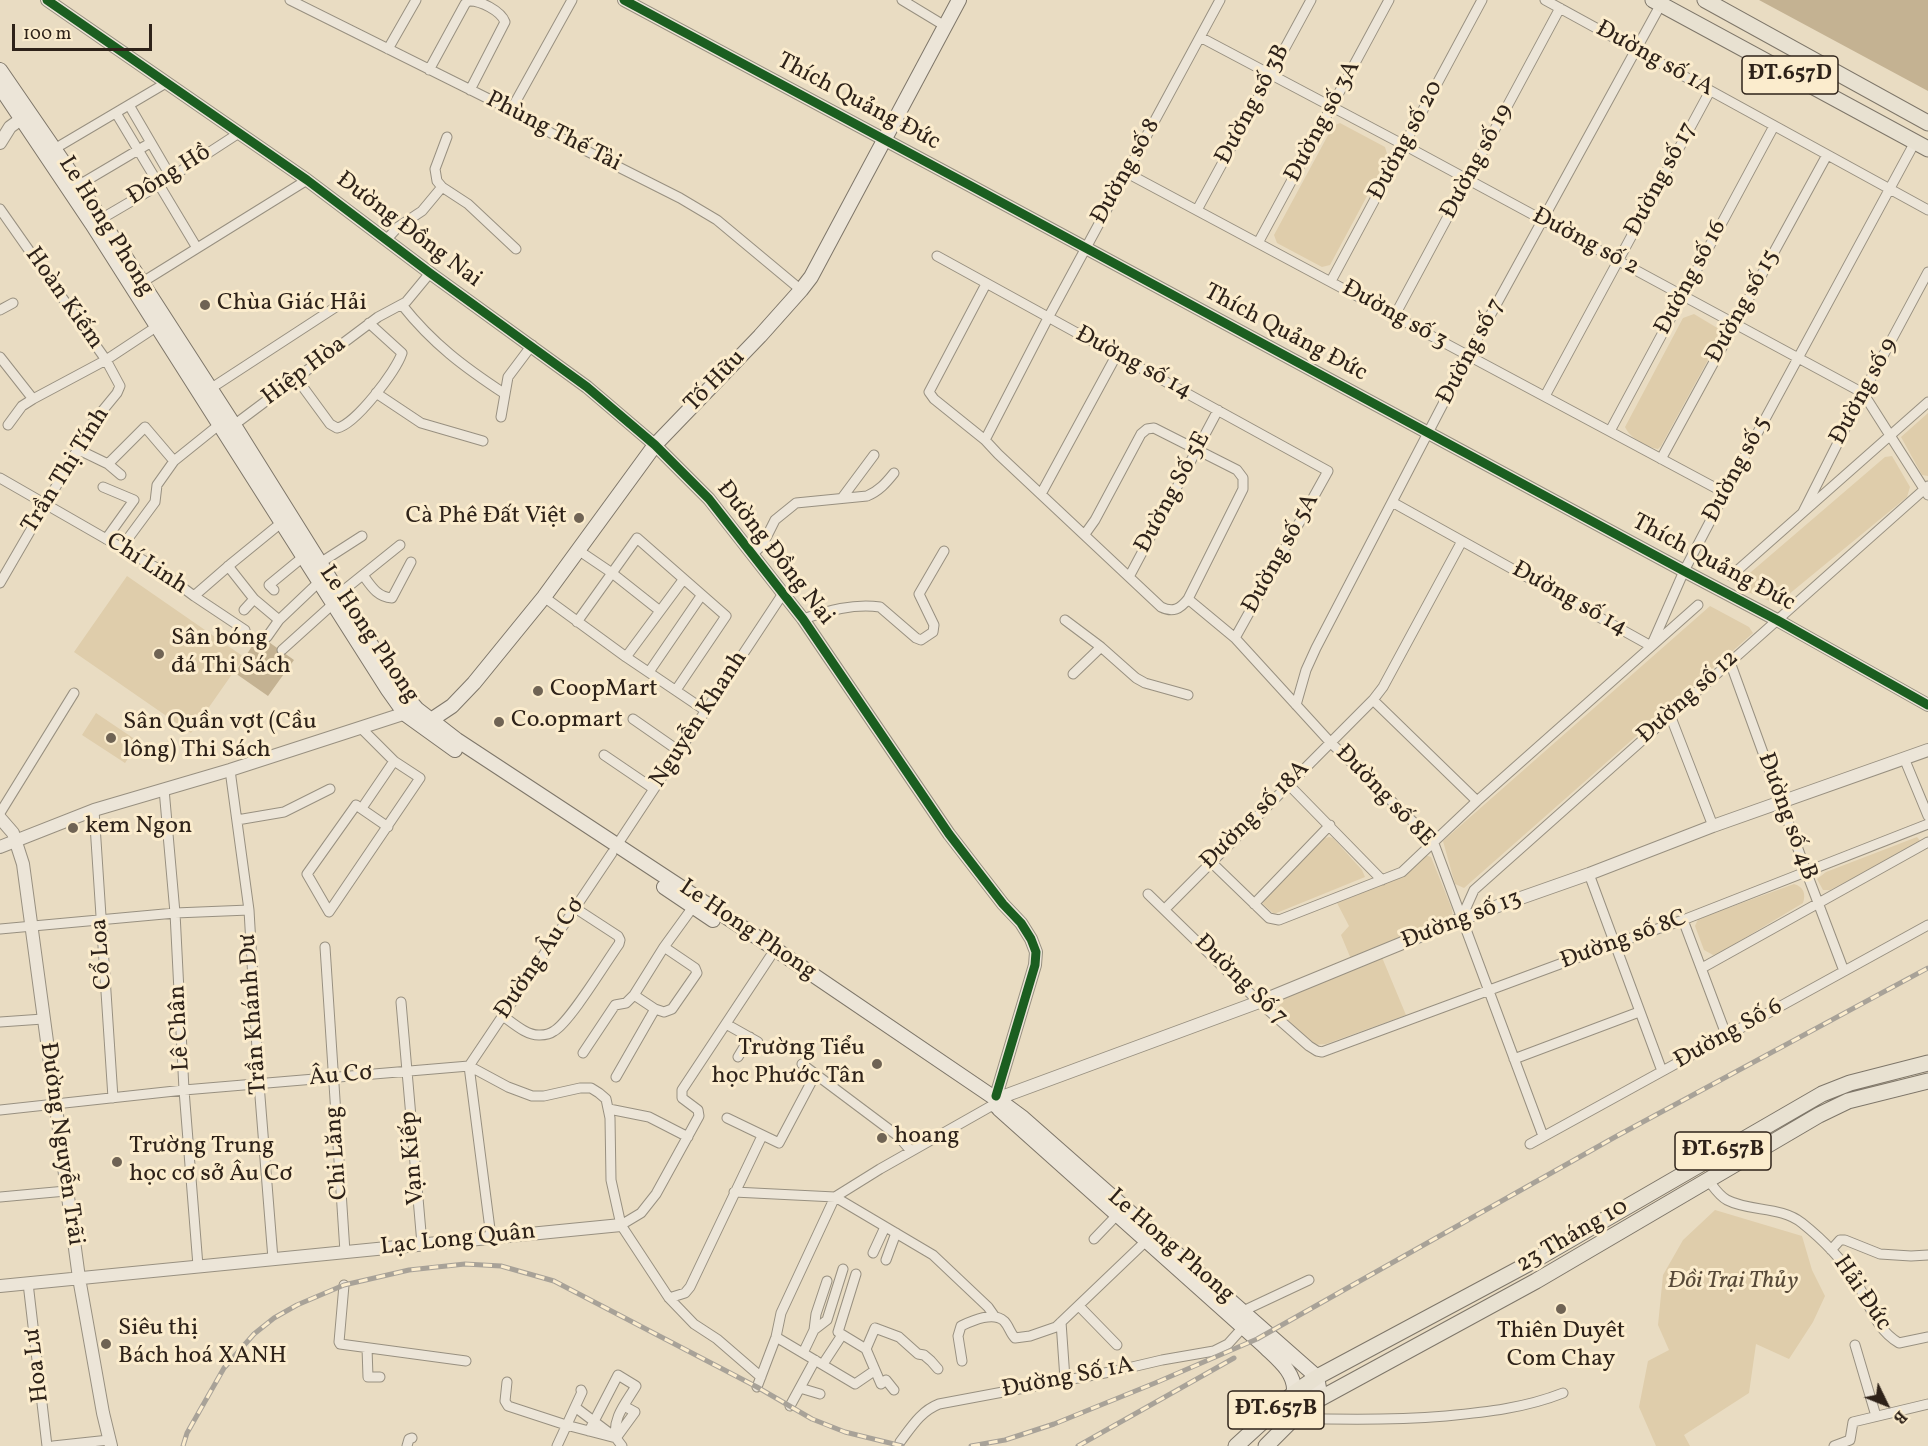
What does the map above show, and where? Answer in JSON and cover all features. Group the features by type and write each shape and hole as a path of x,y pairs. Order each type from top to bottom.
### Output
{"main road":[{"name":"Tố Hữu","path":"426,724 452,706 474,683 544,597 655,445 760,336 811,277 959,0"},
{"name":"ĐT.657D","path":"1705,0 1928,123"},
{"name":"ĐT.657D","path":"1659,1 1922,146"},
{"name":"Le Hong Phong","path":"0,70 26,115 140,289"},
{"name":"Le Hong Phong","path":"0,87 56,148 101,219 161,325 320,563 336,599"},
{"name":"Le Hong Phong","path":"161,325 210,390 281,524 319,582 336,599 397,686 411,711 426,724 1023,1118 1246,1319 1290,1373 1294,1381 1294,1393"},
{"name":"Le Hong Phong","path":"615,849 693,907 773,953"},
{"name":"23 Tháng 10","path":"1236,1446 1294,1393 1317,1377 1528,1264 1822,1094 1850,1083 1928,1063"},
{"name":"23 Tháng 10","path":"1266,1446 1312,1403 1536,1281 1834,1107 1864,1096 1928,1081"},
{"name":"Le Hong Phong","path":"995,1101 1146,1241 1317,1377"},
{"path":"1699,1165 1708,1180"},
{"path":"1528,1264 1536,1281"},
{"path":"1312,1403 1319,1388 1317,1377"}],"street":[{"name":"Đường Đồng Nai","path":"47,0 307,180 430,273 532,345 587,387 655,445 709,499 803,619 949,834 1003,904 1021,922 1031,939 1036,952 1035,965 995,1101"},
{"name":"Phùng Thế Tài","path":"290,0 512,110 551,133 698,209 717,220 801,290"},
{"path":"388,50 416,0"},
{"path":"512,110 572,0"},
{"path":"902,0 945,26"},
{"name":"Đường số 8","path":"985,440 1048,318 1220,0"},
{"name":"Đường số 3B","path":"1197,210 1311,0"},
{"name":"Đường số 3A","path":"1258,243 1389,0"},
{"name":"Đường số 20","path":"1331,281 1482,0"},
{"name":"Đường số 1A","path":"1545,0 1890,189"},
{"path":"429,70 465,4 468,1 477,1 502,15 505,22 470,90"},
{"name":"Đường số 7","path":"1296,705 1306,670 1316,648 1468,356 1637,50 1659,1"},
{"name":"Thích Quảng Đức","path":"632,2 1085,249 1777,620 1928,705"},
{"name":"Đường số 19","path":"1395,315 1560,8"},
{"name":"Đường số 2","path":"1200,37 1863,393 1927,490"},
{"path":"56,148 166,83"},
{"name":"Đường số 17","path":"1545,396 1710,91"},
{"path":"129,105 171,177"},
{"path":"116,113 197,248"},
{"path":"0,143 10,127 26,115"},
{"name":"Đường số 16","path":"1610,431 1774,126"},
{"name":"Đông Hồ","path":"101,219 159,185 239,133"},
{"path":"447,137 435,169 437,181 442,187 468,204 516,249"},
{"name":"Đông Hồ","path":"79,185 150,142"},
{"name":"Đường số 5","path":"1254,904 1273,920 1279,920 1401,872 1651,646 1684,572 1890,189 1922,146"},
{"name":"Đường số 15","path":"1661,459 1827,155"},
{"name":"Đường số 3","path":"1127,172 1725,494"},
{"path":"140,289 197,248 307,180"},
{"path":"387,239 398,227 422,212 442,187"},
{"path":"1890,189 1928,210"},
{"name":"Hoàn Kiếm","path":"0,209 106,360"},
{"name":"Đường số 14","path":"937,256 1328,471"},
{"name":"Đường số 9","path":"1803,512 1928,272"},
{"name":"Hiệp Hòa","path":"121,548 155,502 157,485 174,461 297,379 382,314 402,305 430,273"},
{"path":"986,284 929,392 934,399 985,440 1161,607 1175,610 1188,599 1244,483 1241,474 1154,428 1143,431 1095,520 1085,534"},
{"path":"210,390 345,301"},
{"path":"0,309 13,303"},
{"path":"402,305 436,344 463,366 505,394"},
{"path":"297,379 326,420 337,428 346,425 376,393 399,362 402,353 369,323"},
{"path":"8,425 22,406 106,360 161,325"},
{"path":"501,417 508,377 532,345"},
{"path":"1041,494 1116,356"},
{"path":"0,357 33,399"},
{"name":"Trần Thị Tính","path":"0,583 3,571 98,414 119,390 119,382 106,360"},
{"path":"376,393 421,423 483,441"},
{"path":"1731,576 1928,402"},
{"name":"Đường Số 5E","path":"1129,577 1218,410"},
{"path":"108,464 145,427 174,461"},
{"path":"77,449 108,464 122,475"},
{"path":"842,498 874,455"},
{"name":"Đường số 5A","path":"1235,638 1328,471"},
{"path":"753,554 763,544 775,520 796,504 867,496 876,492 894,473"},
{"name":"Chí Linh","path":"0,478 155,567 194,596 281,524"},
{"path":"103,487 134,500 106,539"},
{"name":"Đường số 12","path":"1461,920 1474,890 1777,620 1927,490"},
{"name":"Đường số 14","path":"1392,502 1651,646"},
{"path":"320,563 362,536"},
{"path":"577,621 637,538 726,616 676,690"},
{"name":"Đường số 18A","path":"1165,909 1373,700 1383,687 1462,541"},
{"path":"282,650 336,599 400,545"},
{"path":"578,550 612,573 660,611"},
{"path":"803,619 832,609 880,607 921,640 933,632 934,625 919,594 944,551"},
{"path":"274,590 269,585 303,557"},
{"path":"363,575 376,593 392,598 411,562"},
{"path":"228,566 254,599 279,620"},
{"path":"626,657 683,580"},
{"path":"267,637 279,620 319,582"},
{"name":"Nguyễn Khanh","path":"615,849 783,595"},
{"path":"194,596 245,630"},
{"path":"649,672 701,596"},
{"path":"544,597 626,657 706,711"},
{"path":"244,610 254,599"},
{"name":"Đường số 8E","path":"1188,599 1235,638 1330,742 1433,841 1543,1136"},
{"path":"1651,646 1698,605"},
{"path":"1065,620 1101,647 1136,678 1145,683 1188,695"},
{"path":"1073,674 1101,647"},
{"name":"Đường số 4B","path":"1730,662 1844,971"},
{"path":"0,813 74,693"},
{"path":"1373,700 1477,801"},
{"path":"0,847 94,810 230,770 411,711"},
{"path":"1670,715 1713,826"},
{"path":"633,719 679,751"},
{"path":"361,728 394,761 420,778 387,827 329,912 307,874 356,805 387,827"},
{"name":"Đường số 13","path":"995,1101 1259,1002 1461,920 1713,826 1928,750"},
{"path":"604,754 654,789"},
{"path":"1904,759 1928,816"},
{"path":"362,808 394,761"},
{"name":"Trần Khánh Dư","path":"230,770 249,910 259,1084 273,1259"},
{"path":"1288,784 1383,880"},
{"name":"Lê Chân","path":"164,789 175,913 184,1090 198,1266"},
{"path":"237,820 284,812 330,789"},
{"name":"Cổ Loa","path":"94,810 113,1098"},
{"path":"0,818 14,833 17,841"},
{"name":"Đường số 8C","path":"1317,1051 1322,1052 1683,920 1928,824"},
{"path":"1211,862 1254,904 1330,825"},
{"name":"Đường Nguyễn Trãi","path":"17,841 23,864 32,925 79,1278 110,1443"},
{"path":"1702,968 1928,842"},
{"name":"Đường Âu Cơ","path":"469,1066 615,849"},
{"path":"1589,874 1662,1071"},
{"name":"Đường Số 7","path":"1148,894 1259,1002 1317,1051"},
{"path":"583,1053 615,1005 626,1003 634,996 664,947 693,907"},
{"path":"502,1017 535,1035 555,1031 566,1019 618,944 620,940 618,936 575,908"},
{"path":"0,929 175,913 249,910"},
{"path":"1683,920 1727,1037"},
{"name":"Đường Số 6","path":"1530,1144 1928,925"},
{"name":"Chi Lăng","path":"325,947 345,1252"},
{"path":"634,996 655,1009 664,1012 672,1010 698,970 664,947"},
{"path":"621,1225 641,1213 656,1194 688,1137 700,1113 682,1098 682,1090 773,953"},
{"name":"Vạn Kiếp","path":"400,1002 422,1244"},
{"path":"616,1077 655,1009"},
{"path":"1514,1059 1639,1012"},
{"path":"0,1022 43,1018"},
{"path":"726,1024 754,1040 738,1057"},
{"path":"802,1064 898,1136 911,1151"},
{"path":"469,1066 508,1088 532,1095 544,1096 580,1088 591,1088 606,1099 609,1109 610,1171 621,1225 669,1298 694,1324 717,1339 761,1377"},
{"path":"469,1066 491,1238"},
{"name":"Âu Cơ","path":"0,1110 184,1090 469,1066"},
{"path":"727,1118 779,1143 815,1076"},
{"path":"757,1387 776,1337 781,1313 835,1197 995,1101"},
{"path":"609,1109 650,1117 688,1137"},
{"path":"669,1298 685,1293 690,1287 762,1136"},
{"name":"Hải Đức","path":"1708,1180 1727,1200 1794,1217 1831,1250 1857,1282 1875,1318 1888,1337 1899,1343 1928,1337"},
{"path":"0,1197 66,1191"},
{"path":"734,1192 835,1197 933,1255 991,1310 995,1317"},
{"path":"1094,1239 1117,1215"},
{"name":"Lạc Long Quân","path":"0,1286 621,1225"},
{"path":"873,1253 885,1227"},
{"path":"886,1260 896,1233"},
{"path":"1831,1250 1840,1240 1845,1240 1880,1254 1922,1256 1928,1254"},
{"path":"962,1361 958,1336 961,1326 976,1320 1000,1318 1015,1338 1056,1327 1146,1241"},
{"path":"814,1330 827,1320 843,1269"},
{"path":"856,1274 838,1332 866,1349 881,1384 886,1380 894,1390"},
{"name":"Đường Số 1A","path":"900,1442 919,1417 929,1408 939,1404 1214,1351 1228,1344 1246,1319 1310,1280"},
{"path":"803,1353 814,1330 816,1314 827,1281"},
{"name":"Hoa Lư","path":"28,1283 47,1446"},
{"path":"344,1285 339,1342 343,1345 466,1361"},
{"path":"1079,1306 1117,1345"},
{"path":"1061,1322 1065,1379"},
{"path":"866,1349 875,1328 899,1337 918,1354 924,1355 938,1369"},
{"path":"790,1406 819,1362 842,1335"},
{"path":"776,1337 855,1384 874,1371"},
{"path":"1855,1345 1876,1416"},
{"path":"367,1348 368,1377 380,1377"},
{"path":"591,1427 618,1376 636,1386 616,1419 614,1428 619,1442"},
{"path":"507,1382 505,1401 508,1406 566,1425 591,1427"},
{"path":"800,1388 819,1394"},
{"path":"557,1446 581,1390"},
{"path":"1294,1418 1363,1420 1463,1415 1523,1407 1563,1393"},
{"path":"1834,1446 1850,1440 1852,1422 1928,1404"},
{"path":"575,1407 591,1427 619,1442"},
{"path":"53,1446 110,1443"}],"green space":[{"path":"1340,123 1385,147 1388,157 1330,265 1322,267 1277,243 1274,235 1333,126"},
{"path":"1694,314 1719,329 1720,338 1661,446 1658,449 1653,448 1634,438 1625,427 1683,318"},
{"path":"1928,413 1928,476 1922,475 1901,437"},
{"path":"1892,456 1910,487 1907,497 1777,604 1743,590 1737,584 1885,457"},
{"name":"Sân bóng đá Thi Sách","path":"127,576 244,657 191,733 74,652"},
{"path":"1710,606 1749,627 1753,633 1464,888 1455,884 1443,841"},
{"name":"Sân Quần vợt (Cầu lông) Thi Sách","path":"96,713 139,742 125,763 82,735"},
{"path":"1917,837 1921,842 1917,845 1830,890 1823,890 1817,879 1826,872"},
{"path":"1333,838 1362,870 1365,877 1274,914 1263,904 1264,899 1322,839"},
{"path":"1425,855 1431,857 1452,909 1453,919 1351,959 1341,935 1349,926 1337,903 1399,877"},
{"path":"1794,884 1803,891 1803,903 1718,954 1713,955 1704,950 1695,926 1698,919"},
{"path":"1381,955 1406,1015 1326,1044 1312,1045 1277,1009 1287,995"},
{"name":"Đồi Trại Thủy","path":"1715,1210 1802,1236 1812,1270 1825,1296 1813,1322 1789,1359 1756,1344 1749,1393 1684,1435 1690,1446 1656,1446 1639,1407 1648,1361 1669,1350 1658,1325 1663,1275 1683,1240"}],"shaded area":[{"path":"1759,0 1928,0 1928,91"},
{"path":"259,635 294,660 268,696 235,673"}],"railway":[{"path":"971,1446 1005,1440 1054,1424 1257,1339 1615,1137 1928,968"},
{"path":"183,1446 187,1433 224,1368 254,1334 274,1318 297,1305 344,1285 409,1270 465,1264 501,1266 554,1281 757,1387 812,1419 845,1432 902,1446"},
{"path":"1078,1446 1234,1358"}],"cycle path":[{"path":"47,0 307,180 587,387 655,445 709,499 803,619 949,834 1003,904 1021,923 1031,939 1036,952 1035,965 996,1096"},
{"path":"624,0 1777,620 1928,705"}],"place":[{"name":"Chùa Giác Hải","path":"205,305"},
{"name":"Cà Phê Đất Việt","path":"579,518"},
{"name":"Sân bóng đá Thi Sách","path":"159,654"},
{"name":"CoopMart","path":"538,691"},
{"name":"Co.opmart","path":"499,722"},
{"name":"Sân Quần vợt (Cầu lông) Thi Sách","path":"111,738"},
{"name":"kem Ngon","path":"73,828"},
{"name":"Trường Tiểu học Phước Tân","path":"877,1064"},
{"name":"hoang","path":"882,1138"},
{"name":"Trường Trung học cơ sở Âu Cơ","path":"117,1162"},
{"name":"Thiên Duyêt Com Chay","path":"1561,1309"},
{"name":"Siêu thị Bách hoá XANH","path":"106,1344"}]}
